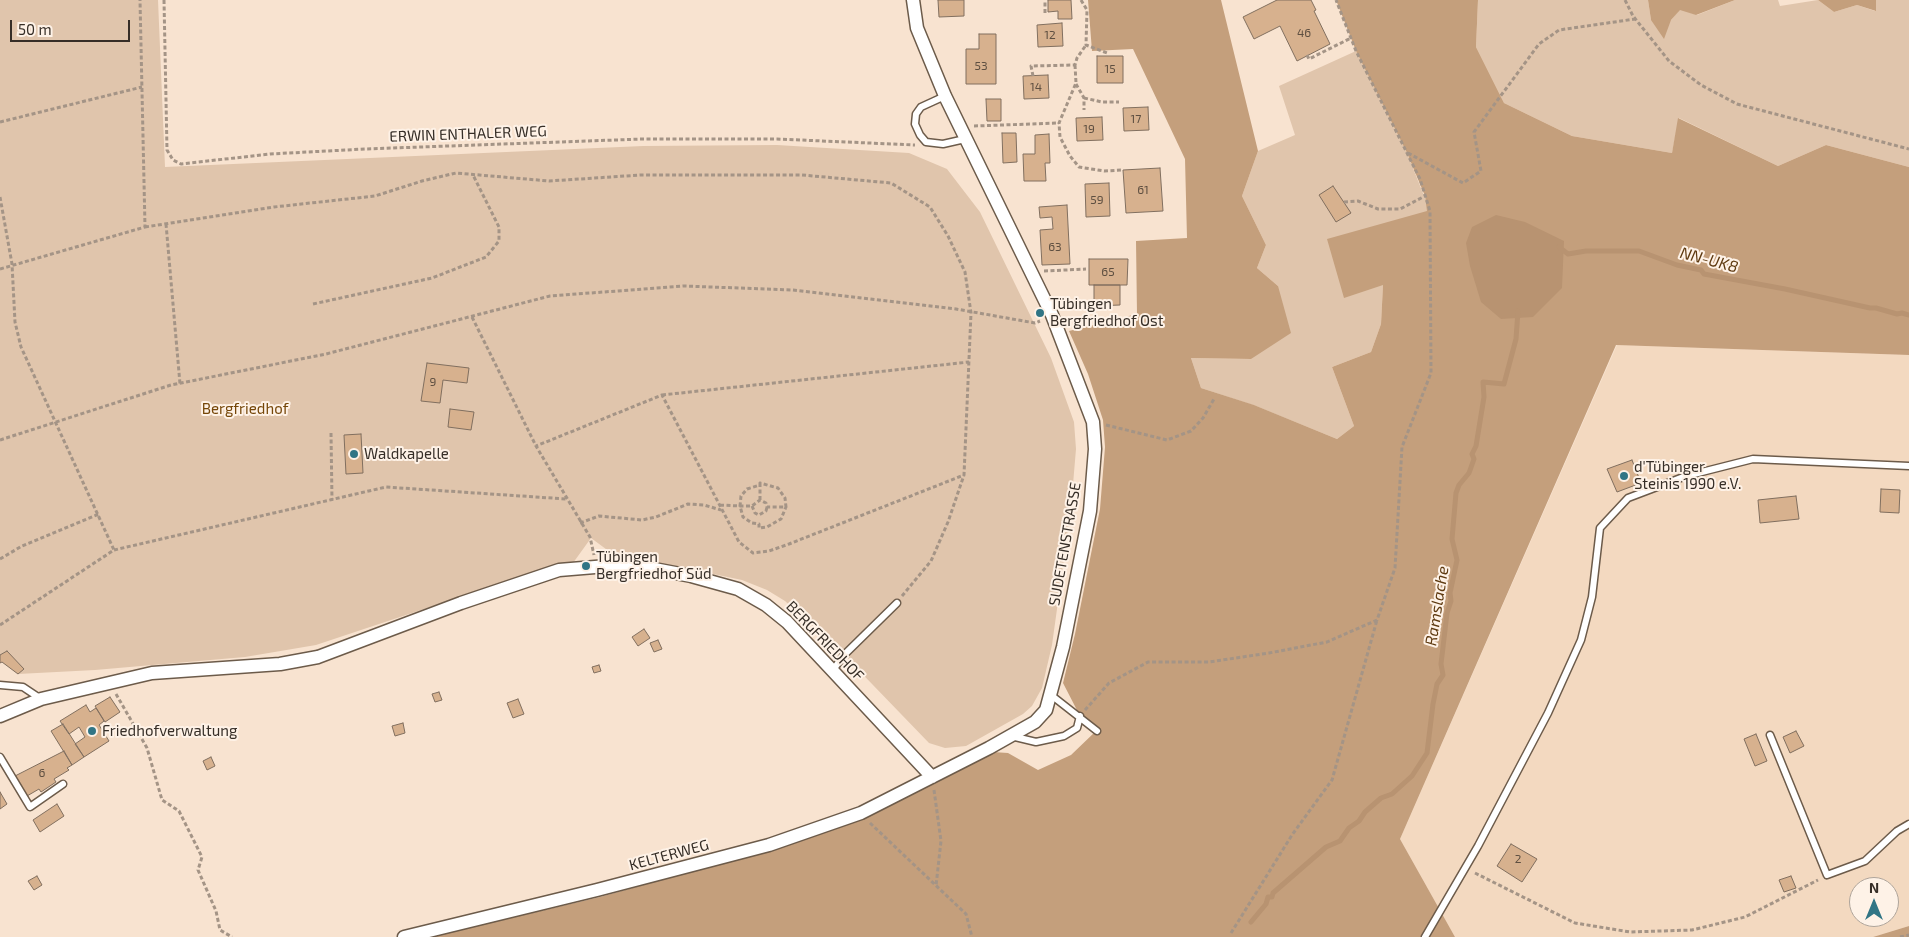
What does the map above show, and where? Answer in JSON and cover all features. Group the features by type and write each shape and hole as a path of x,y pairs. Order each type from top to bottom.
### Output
{"street":[{"name":"SUDETENSTRASSE","path":"913,0 917,28 945,96 1052,315 1093,422 1095,449 1090,510 1064,647 1046,710 1035,722 932,776"},
{"name":"BERGFRIEDHOF","path":"0,716 41,700 152,673 280,664 318,657 461,603 550,573 595,566 649,568 738,590 766,605 787,622 932,776"},
{"name":"KELTERWEG","path":"404,937 597,890 769,845 861,814 932,776"}],"lane":[{"path":"945,96 921,107 916,114 915,124 926,142 942,144 966,139"},
{"path":"1425,937 1466,868 1548,713 1581,640 1592,597 1600,528 1628,498 1686,476 1753,459 1909,466"},
{"path":"833,670 844,655 897,603"},
{"path":"0,685 23,687 41,700"},
{"path":"1051,695 1080,716 1096,731"},
{"path":"1010,736 1036,742 1064,736 1077,728 1080,716"},
{"path":"1770,735 1827,874 1865,861 1897,831 1909,824"},
{"path":"0,757 30,807 63,784"}],"path":[{"path":"140,0 145,227"},
{"name":"ERWIN ENTHALER WEG","path":"164,0 167,150 173,160 181,164 270,154 633,139 777,139 912,146 926,142"},
{"path":"1045,0 1045,13"},
{"path":"1081,0 1087,10 1086,45 1077,58 1076,83 1058,123 1060,137 1070,156 1079,167 1104,171 1122,170"},
{"path":"1231,933 1292,836 1332,780 1377,620 1396,568 1402,447 1432,373 1430,211 1408,153 1351,38 1336,0"},
{"path":"1625,0 1635,19 1669,61 1701,85 1737,104 1909,149"},
{"path":"1408,153 1463,183 1481,171 1474,132 1539,44 1559,30 1635,19"},
{"path":"1307,55 1309,59 1351,38"},
{"path":"1086,45 1107,53"},
{"path":"1033,76 1031,66 1076,65"},
{"path":"1076,83 1084,98 1084,110"},
{"path":"0,122 142,87"},
{"path":"1084,98 1102,102 1119,102"},
{"path":"960,127 1058,123"},
{"path":"313,304 432,278 486,257 499,241 499,227 473,174"},
{"path":"0,269 145,227 274,207 374,196 447,175 473,174 549,181 641,175 802,175 891,184 930,207 948,236 965,272 972,313 964,476 948,522 931,561 897,603"},
{"path":"1344,202 1358,201 1378,210 1400,210 1425,196"},
{"path":"0,197 12,264 15,322 21,347 114,550"},
{"path":"166,224 180,384"},
{"path":"1031,272 1086,269"},
{"path":"0,440 180,384 326,354 550,296 684,286 793,290 956,309 1035,324 1052,315"},
{"path":"472,317 536,446 590,537"},
{"path":"536,446 662,395 969,362"},
{"path":"662,395 739,542 753,553 769,552 964,476"},
{"path":"1093,422 1167,440 1191,431 1203,418 1214,399"},
{"path":"331,434 332,500"},
{"path":"759,515 759,524 759,528 776,523 784,515 786,507 784,498 778,488 767,483 760,483 760,485 752,486 744,492 740,506 743,517 752,523 759,524"},
{"path":"760,485 760,500 767,507 786,507"},
{"path":"0,625 114,550 386,487 566,499"},
{"path":"719,505 752,506 760,500"},
{"path":"580,523 599,516 642,520 656,517 688,504 704,505 722,510"},
{"path":"752,506 755,514 759,515"},
{"path":"759,515 766,511 767,507"},
{"path":"0,559 22,546 99,514"},
{"path":"1080,716 1109,683 1148,662 1209,662 1269,653 1327,642 1377,620"},
{"path":"121,703 147,748 162,800 179,811 202,857 198,870 216,912 220,930 232,937"},
{"path":"932,776 941,841 936,886"},
{"path":"861,814 966,914 972,937"},
{"path":"1466,868 1575,923 1630,932 1692,930 1744,917 1827,874"},
{"path":"1900,937 1909,935"}],"shaded area":[{"path":"1088,0 1221,0 1258,151 1242,196 1266,245 1257,268 1278,286 1291,333 1251,359 1191,358 1201,388 1254,405 1337,439 1354,426 1332,367 1371,352 1381,324 1383,285 1344,298 1327,239 1427,211 1425,196 1407,153 1356,51 1336,0 1478,0 1476,47 1504,103 1572,136 1672,153 1678,118 1778,166 1826,145 1909,167 1909,355 1616,345 1400,839 1455,937 430,937 600,897 773,849 993,752 1008,753 1038,770 1071,755 1096,731 1080,716 1063,683 1075,634 1100,509 1105,447 1103,420 1088,374 1069,331 1137,314 1136,241 1187,238 1185,159 1133,49 1092,51"},
{"path":"1648,0 1735,0 1696,15 1680,10 1671,20 1664,39 1651,20"},
{"path":"1818,0 1876,0 1876,11 1857,5 1834,12"},
{"path":"1496,215 1525,222 1564,241 1562,288 1533,317 1501,319 1481,302 1470,266 1466,243 1472,227"},
{"path":"1617,345 1909,355 1909,926 1873,937 1455,937 1400,839"},
{"path":"1909,926 1909,937 1873,937"}],"green space":[{"name":"Bergfriedhof","path":"0,0 158,0 165,167 643,146 777,145 909,153 947,169 980,212 1051,358 1074,422 1076,449 1071,508 1052,645 1042,688 1032,706 1023,714 966,746 945,748 929,743 844,655 785,601 767,590 742,580 646,563 614,555 591,538 573,563 460,597 316,645 245,657 95,670 18,674 2,662 0,663"},
{"path":"1478,0 1648,0 1651,20 1671,20 1680,9 1697,15 1735,0 1778,0 1780,6 1818,0 1834,12 1857,5 1875,11 1876,0 1909,0 1909,167 1826,145 1778,166 1679,118 1672,153 1572,136 1504,103 1476,47"},
{"path":"1356,51 1407,153 1430,211 1383,285 1381,324 1371,352 1332,367 1354,426 1337,439 1256,406 1201,388 1191,358 1251,359 1278,286 1257,268 1266,245 1242,196 1258,151 1295,135 1279,86"}],"building":[{"path":"938,0 964,0 964,16 939,17"},
{"path":"1048,0 1071,0 1072,19 1058,19 1058,11 1048,12"},
{"path":"1277,0 1311,0 1316,10 1314,11 1330,44 1297,61 1280,26 1254,39 1243,17"},
{"path":"1062,23 1063,46 1038,47 1037,25"},
{"path":"979,34 996,34 996,84 966,84 966,49 979,49"},
{"path":"1097,56 1123,56 1123,83 1097,83"},
{"path":"1048,75 1049,98 1024,99 1023,76"},
{"path":"986,99 1001,99 1001,121 987,121"},
{"path":"1148,107 1149,130 1124,131 1123,108"},
{"path":"1102,117 1103,140 1077,141 1076,118"},
{"path":"1002,133 1016,133 1017,162 1003,163"},
{"path":"1049,134 1050,163 1045,163 1046,181 1024,181 1023,154 1035,154 1035,135"},
{"path":"1160,168 1163,211 1126,213 1123,170"},
{"path":"1109,183 1110,216 1086,217 1085,184"},
{"path":"1333,186 1351,213 1336,222 1319,195"},
{"path":"1067,205 1070,264 1042,265 1040,230 1053,229 1052,217 1040,218 1039,207"},
{"path":"1089,259 1128,259 1127,285 1089,285"},
{"path":"1094,285 1120,285 1120,305 1094,306"},
{"path":"427,363 469,368 467,383 443,380 440,403 421,401"},
{"path":"450,409 474,412 471,430 448,427"},
{"name":"Waldkapelle","path":"361,434 363,473 346,474 344,435"},
{"name":"d'Tübinger Steinis 1990 e.V.","path":"1632,460 1641,483 1617,492 1607,469"},
{"path":"1881,489 1900,490 1899,513 1880,512"},
{"path":"1796,496 1799,519 1760,523 1758,500"},
{"path":"644,629 650,638 638,646 632,637"},
{"path":"658,640 662,649 654,652 650,643"},
{"path":"7,651 24,669 18,674 2,662 0,663 0,655"},
{"path":"599,665 601,671 594,673 592,667"},
{"path":"439,692 442,700 435,702 432,694"},
{"path":"110,697 120,712 105,722 95,706"},
{"path":"518,699 524,714 513,718 507,703"},
{"name":"Friedhofverwaltung","path":"86,705 90,712 96,708 104,721 99,725 109,741 84,757 75,744 85,737 79,727 69,734 60,721"},
{"path":"403,723 405,733 395,736 392,726"},
{"path":"63,724 84,757 72,765 51,731"},
{"path":"1796,731 1804,746 1790,753 1783,737"},
{"path":"1756,734 1767,761 1755,766 1744,739"},
{"path":"64,751 72,765 67,768 69,770 54,779 56,782 41,792 39,789 27,796 15,776"},
{"path":"211,757 215,766 207,770 203,761"},
{"path":"0,792 7,804 0,809"},
{"path":"57,804 64,816 40,832 33,820"},
{"path":"1511,844 1537,859 1522,882 1497,866"},
{"path":"37,876 42,885 34,890 28,881"},
{"path":"1791,876 1796,888 1784,892 1779,880"}],"waterway":[{"name":"NN-UK8","path":"1559,247 1568,254 1586,251 1639,251 1677,265 1701,270 1704,274 1909,315"},
{"name":"Ramslache","path":"1251,922 1266,904 1268,897 1272,897 1273,893 1326,847 1340,841 1349,828 1359,821 1365,812 1381,798 1392,794 1412,776 1427,753 1437,684 1443,675 1441,664 1447,613 1451,601 1450,593 1457,560 1452,539 1456,493 1459,485 1469,473 1474,459 1472,454 1476,446 1484,397 1483,382 1504,384 1516,339 1518,311"}],"place":[{"name":"Tübingen Bergfriedhof Ost","path":"1040,313"},
{"name":"Waldkapelle","path":"354,454"},
{"name":"d'Tübinger Steinis 1990 e.V.","path":"1624,476"},
{"name":"Tübingen Bergfriedhof Süd","path":"586,566"},
{"name":"Friedhofverwaltung","path":"92,731"}]}
